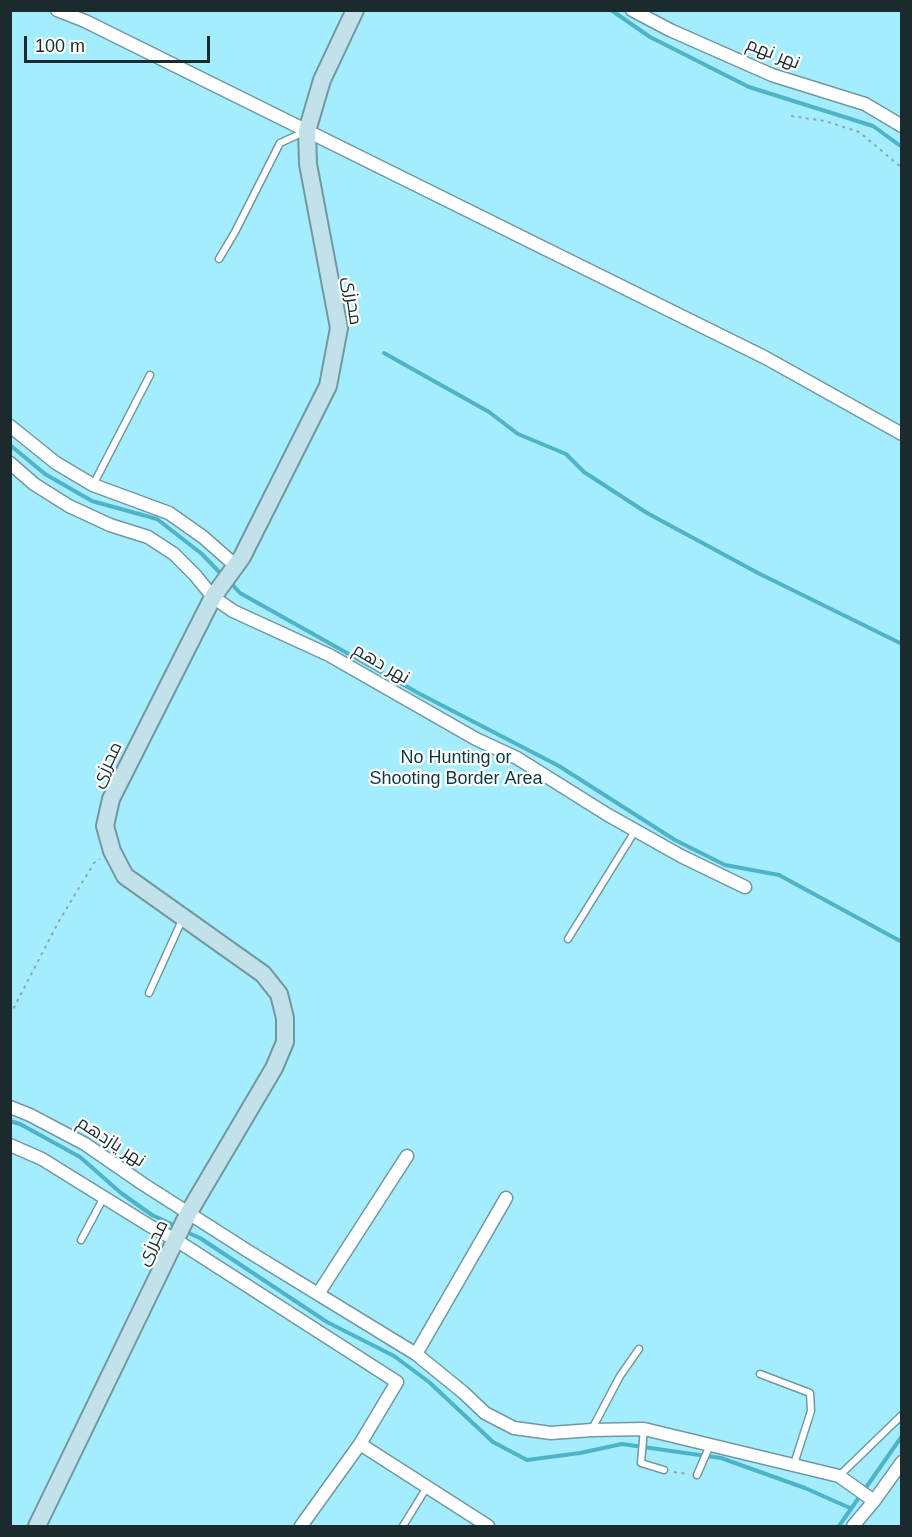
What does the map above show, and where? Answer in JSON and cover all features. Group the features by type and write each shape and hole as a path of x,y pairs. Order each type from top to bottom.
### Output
{"street":[{"path":"57,10 88,16 307,131 766,357 902,434"},
{"name":"محرزی","path":"37,1527 177,1237 274,1068 285,1042 285,1018 279,994 263,974 125,876 112,851 105,826 111,799 215,593 242,557 328,386 339,328 308,164 307,131 322,80 355,10"},
{"name":"نهر نهم","path":"632,10 670,30 772,75 865,104 902,126"},
{"path":"10,426 56,463 93,485 169,513 203,537 233,569"},
{"name":"نهر دهم","path":"10,463 34,484 69,506 110,525 148,537 174,554 233,611 329,655 476,739 517,758 681,856 745,887"},
{"name":"نهر یازدهم","path":"10,1107 86,1144 188,1216 416,1354 485,1413 514,1428 551,1433 592,1430 643,1434 794,1464 839,1476"},
{"path":"10,1145 42,1159 150,1226 177,1237 397,1382 360,1444 301,1527"},
{"path":"318,1294 407,1156"},
{"path":"416,1354 506,1198"},
{"path":"360,1444 488,1527"},
{"path":"853,1527 902,1462"},
{"path":"839,1476 872,1499"}],"lane":[{"path":"219,259 280,142 307,131"},
{"path":"93,485 150,375"},
{"path":"568,939 635,830"},
{"path":"148,993 183,918"},
{"path":"81,1240 105,1197"},
{"path":"592,1430 620,1376 639,1349"},
{"path":"760,1374 810,1393 811,1411 794,1464"},
{"path":"839,1476 902,1415"},
{"path":"643,1434 641,1463 664,1470"},
{"path":"697,1475 709,1448"},
{"path":"403,1527 427,1486"}],"path":[{"path":"790,116 825,121 860,132 902,168"},
{"path":"10,1015 59,921 94,863 112,851"},
{"path":"664,1470 697,1475"}],"green space":[{"name":"No Hunting or Shooting Border Area","path":"11,11 901,11 901,1526 11,1526"}],"waterway":[{"path":"611,10 650,37 749,87 873,126 902,147"},
{"path":"384,353 489,412 518,434 566,454 584,472 647,513 758,573 902,644"},
{"path":"10,445 45,474 92,501 157,519 202,554 223,576"},
{"path":"229,581 240,593 420,694 559,766 675,840 725,865 779,875 902,942"},
{"path":"10,1121 20,1124 80,1157 121,1193 152,1215 178,1227"},
{"path":"184,1231 200,1238 327,1322 394,1356 429,1382 493,1442 527,1460 580,1453 622,1444 721,1458 805,1488 850,1508"},
{"path":"839,1526 902,1436"}]}
